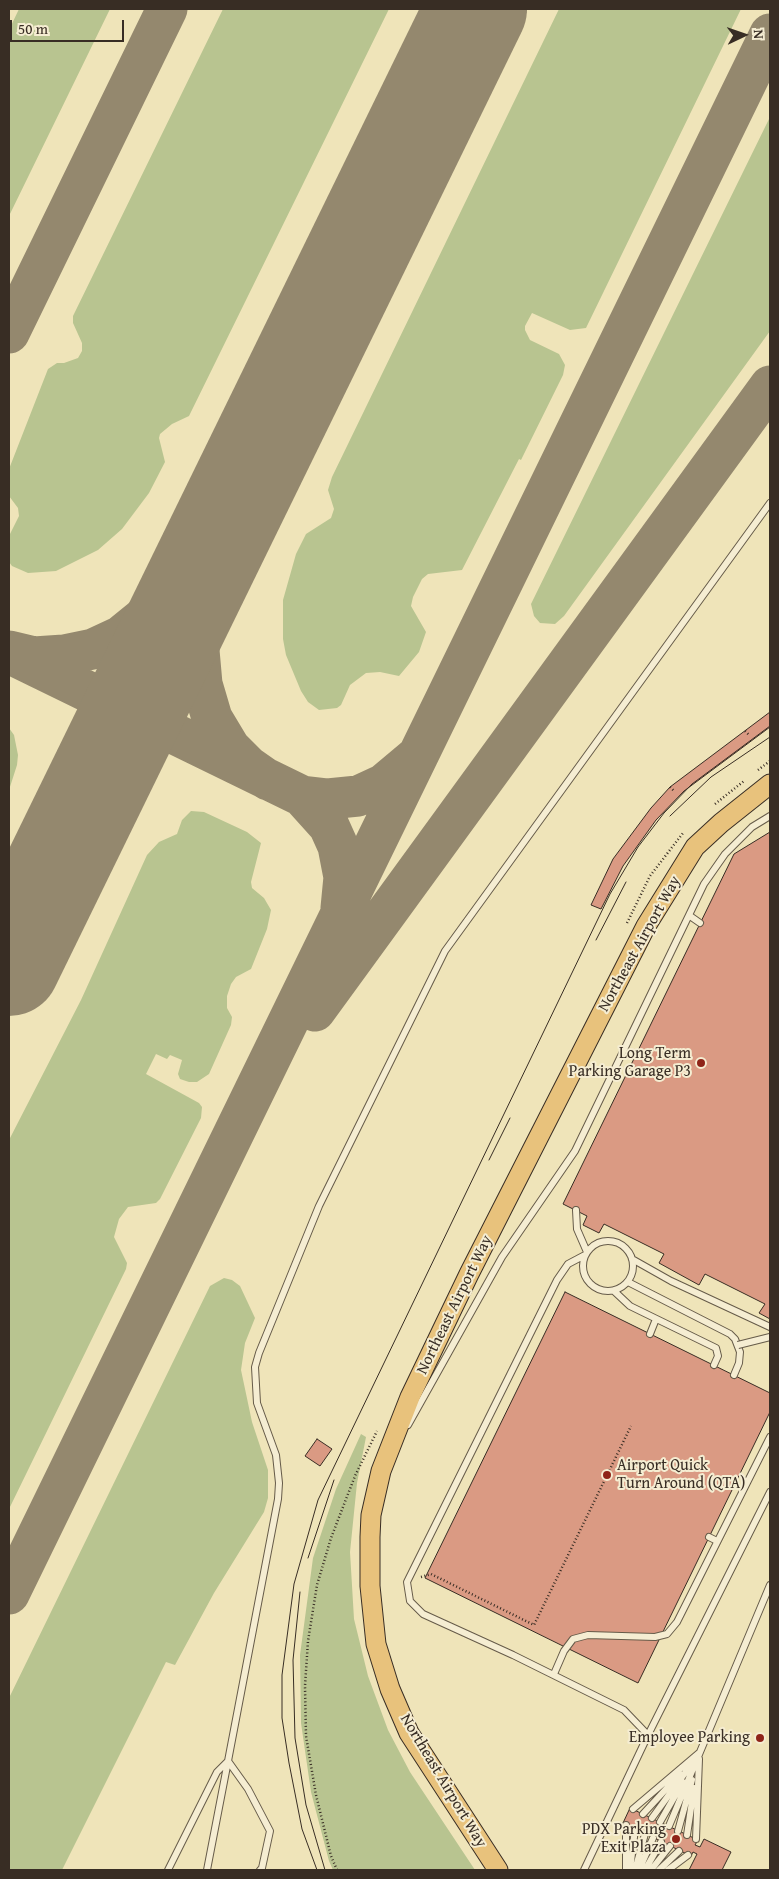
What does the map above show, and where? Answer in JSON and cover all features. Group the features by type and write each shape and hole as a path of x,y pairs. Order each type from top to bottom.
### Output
{"main road":[{"name":"Northeast Airport Way","path":"498,1870 409,1733 390,1689 379,1653 370,1586 372,1515 381,1471 410,1397 646,926 695,848 721,823 770,784"}],"lane":[{"path":"206,1870 279,1491 276,1455 256,1404 255,1367 319,1206 445,951 770,503"},
{"path":"381,1471 502,1256 575,1151 704,884 724,854 752,827 770,816"},
{"path":"690,916 700,922"},
{"path":"576,1210 577,1229 586,1253 582,1271 590,1285 597,1290 614,1291 628,1282 633,1271 632,1259"},
{"path":"648,1735 624,1710 554,1674 423,1614 410,1601 407,1582 557,1280 568,1264 599,1242 607,1240 623,1246 632,1259 671,1281 770,1327"},
{"path":"628,1282 730,1334 738,1345 740,1358 734,1375"},
{"path":"614,1291 630,1306 716,1348 718,1356 714,1365"},
{"path":"650,1334 656,1319"},
{"path":"738,1345 770,1338 757,1321"},
{"path":"554,1674 564,1651 573,1639 588,1634 655,1637 667,1634 677,1622 770,1437"},
{"path":"584,1870 648,1735 770,1492"},
{"path":"709,1537 717,1541"},
{"path":"669,1826 770,1584"},
{"path":"633,1809 700,1753"},
{"path":"643,1814 700,1753"},
{"path":"652,1818 700,1753"},
{"path":"660,1822 700,1753"},
{"path":"678,1830 700,1753"},
{"path":"687,1835 700,1753"},
{"path":"696,1839 700,1753"},
{"path":"168,1870 217,1772 228,1761"},
{"path":"228,1761 248,1789 270,1831 260,1870"},
{"path":"626,1825 626,1870"},
{"path":"630,1870 635,1829"},
{"path":"634,1870 644,1834"},
{"path":"639,1870 653,1838"},
{"path":"645,1870 661,1842"},
{"path":"651,1870 670,1846"},
{"path":"659,1870 680,1850"},
{"path":"668,1870 688,1854"}],"path":[{"path":"745,731 749,735"},
{"path":"670,787 674,791"},
{"path":"407,1582 431,1574 534,1625 631,1426"}],"green space":[{"path":"19,9 110,9 9,216 9,30"},
{"path":"223,9 389,9 189,416 172,424 160,434 159,438 165,462 149,493 122,529 98,550 56,571 28,573 12,566 9,562 9,536 19,516 18,508 9,496 9,469 48,369 57,363 64,363 78,358 82,351 82,343 73,323 73,316"},
{"path":"559,9 741,9 586,328 570,330 532,313 525,326 530,340 559,354 565,365 563,375 521,460 519,459 462,570 428,574 422,579 413,597 411,606 426,632 419,652 399,676 380,672 366,673 350,685 341,705 337,708 319,710 308,702 301,691 286,655 283,639 283,600 296,554 306,534 331,518 334,509 328,490 332,477"},
{"path":"770,117 770,331 564,616 555,624 540,623 534,616 531,604"},
{"path":"9,728 14,735 18,755 17,765 9,790"},
{"path":"191,811 204,812 247,832 261,843 251,882 252,888 264,898 271,910 267,929 251,969 236,977 231,984 227,996 227,1008 232,1017 231,1025 209,1074 197,1082 180,1079 178,1074 182,1060 170,1055 167,1059 156,1054 146,1074 199,1103 202,1107 201,1118 160,1199 156,1203 128,1207 119,1219 114,1237 127,1263 126,1269 9,1509 9,1140 81,1000 147,855 159,842 177,834 182,820"},
{"path":"224,1278 232,1280 240,1286 255,1318 245,1343 241,1370 252,1422 268,1470 268,1498 264,1512 214,1593 175,1665 166,1662 62,1870 9,1870 9,1698 210,1286"},
{"path":"361,1434 366,1437 357,1483 350,1552 354,1619 368,1676 388,1730 410,1772 475,1870 333,1870 329,1861 311,1792 301,1723 300,1655 313,1558 336,1489"}],"building":[{"path":"770,712 770,727 684,791 656,820 623,866 601,909 591,905 613,859 651,808 670,787"},
{"name":"Long Term Parking Garage P3","path":"770,832 770,1319 759,1313 765,1304 705,1274 699,1285 659,1263 664,1254 604,1224 599,1233 583,1225 587,1216 563,1204 734,854"},
{"name":"Airport Quick Turn Around (QTA)","path":"565,1292 770,1393 770,1412 638,1683 425,1578"},
{"path":"317,1439 332,1449 320,1466 305,1456"},
{"name":"PDX Parking Exit Plaza","path":"630,1808 698,1840 695,1845 700,1847 704,1839 731,1852 722,1870 689,1870 697,1854 693,1852 691,1856 623,1823"}],"taxiway":[{"path":"9,333 167,9"},
{"path":"9,1594 770,34"},
{"path":"315,1011 770,386"},
{"path":"9,651 34,657 64,655 93,649 121,636 153,610 183,578 225,523 205,593 198,639 202,684 212,718 230,748 248,766 268,780"},
{"path":"19,658 302,796 328,799 358,796 384,784 415,758"},
{"path":"302,796 329,826 338,846 344,877 341,908"}],"runway":[{"path":"9,965 476,9"}],"tram line":[{"path":"317,1870 302,1829 289,1763 282,1718 282,1675 294,1584 318,1500 610,894 638,847 664,813 692,784 770,726"},
{"path":"670,816 711,777 770,737"},
{"path":"596,940 626,882"},
{"path":"489,1160 510,1118"},
{"path":"308,1558 334,1480"},
{"path":"300,1592 293,1660 295,1738 306,1805 325,1870"}],"place":[{"name":"Long Term Parking Garage P3","path":"701,1063"},
{"name":"Airport Quick Turn Around (QTA)","path":"607,1475"},
{"name":"Employee Parking","path":"760,1738"},
{"name":"PDX Parking Exit Plaza","path":"676,1839"}]}
